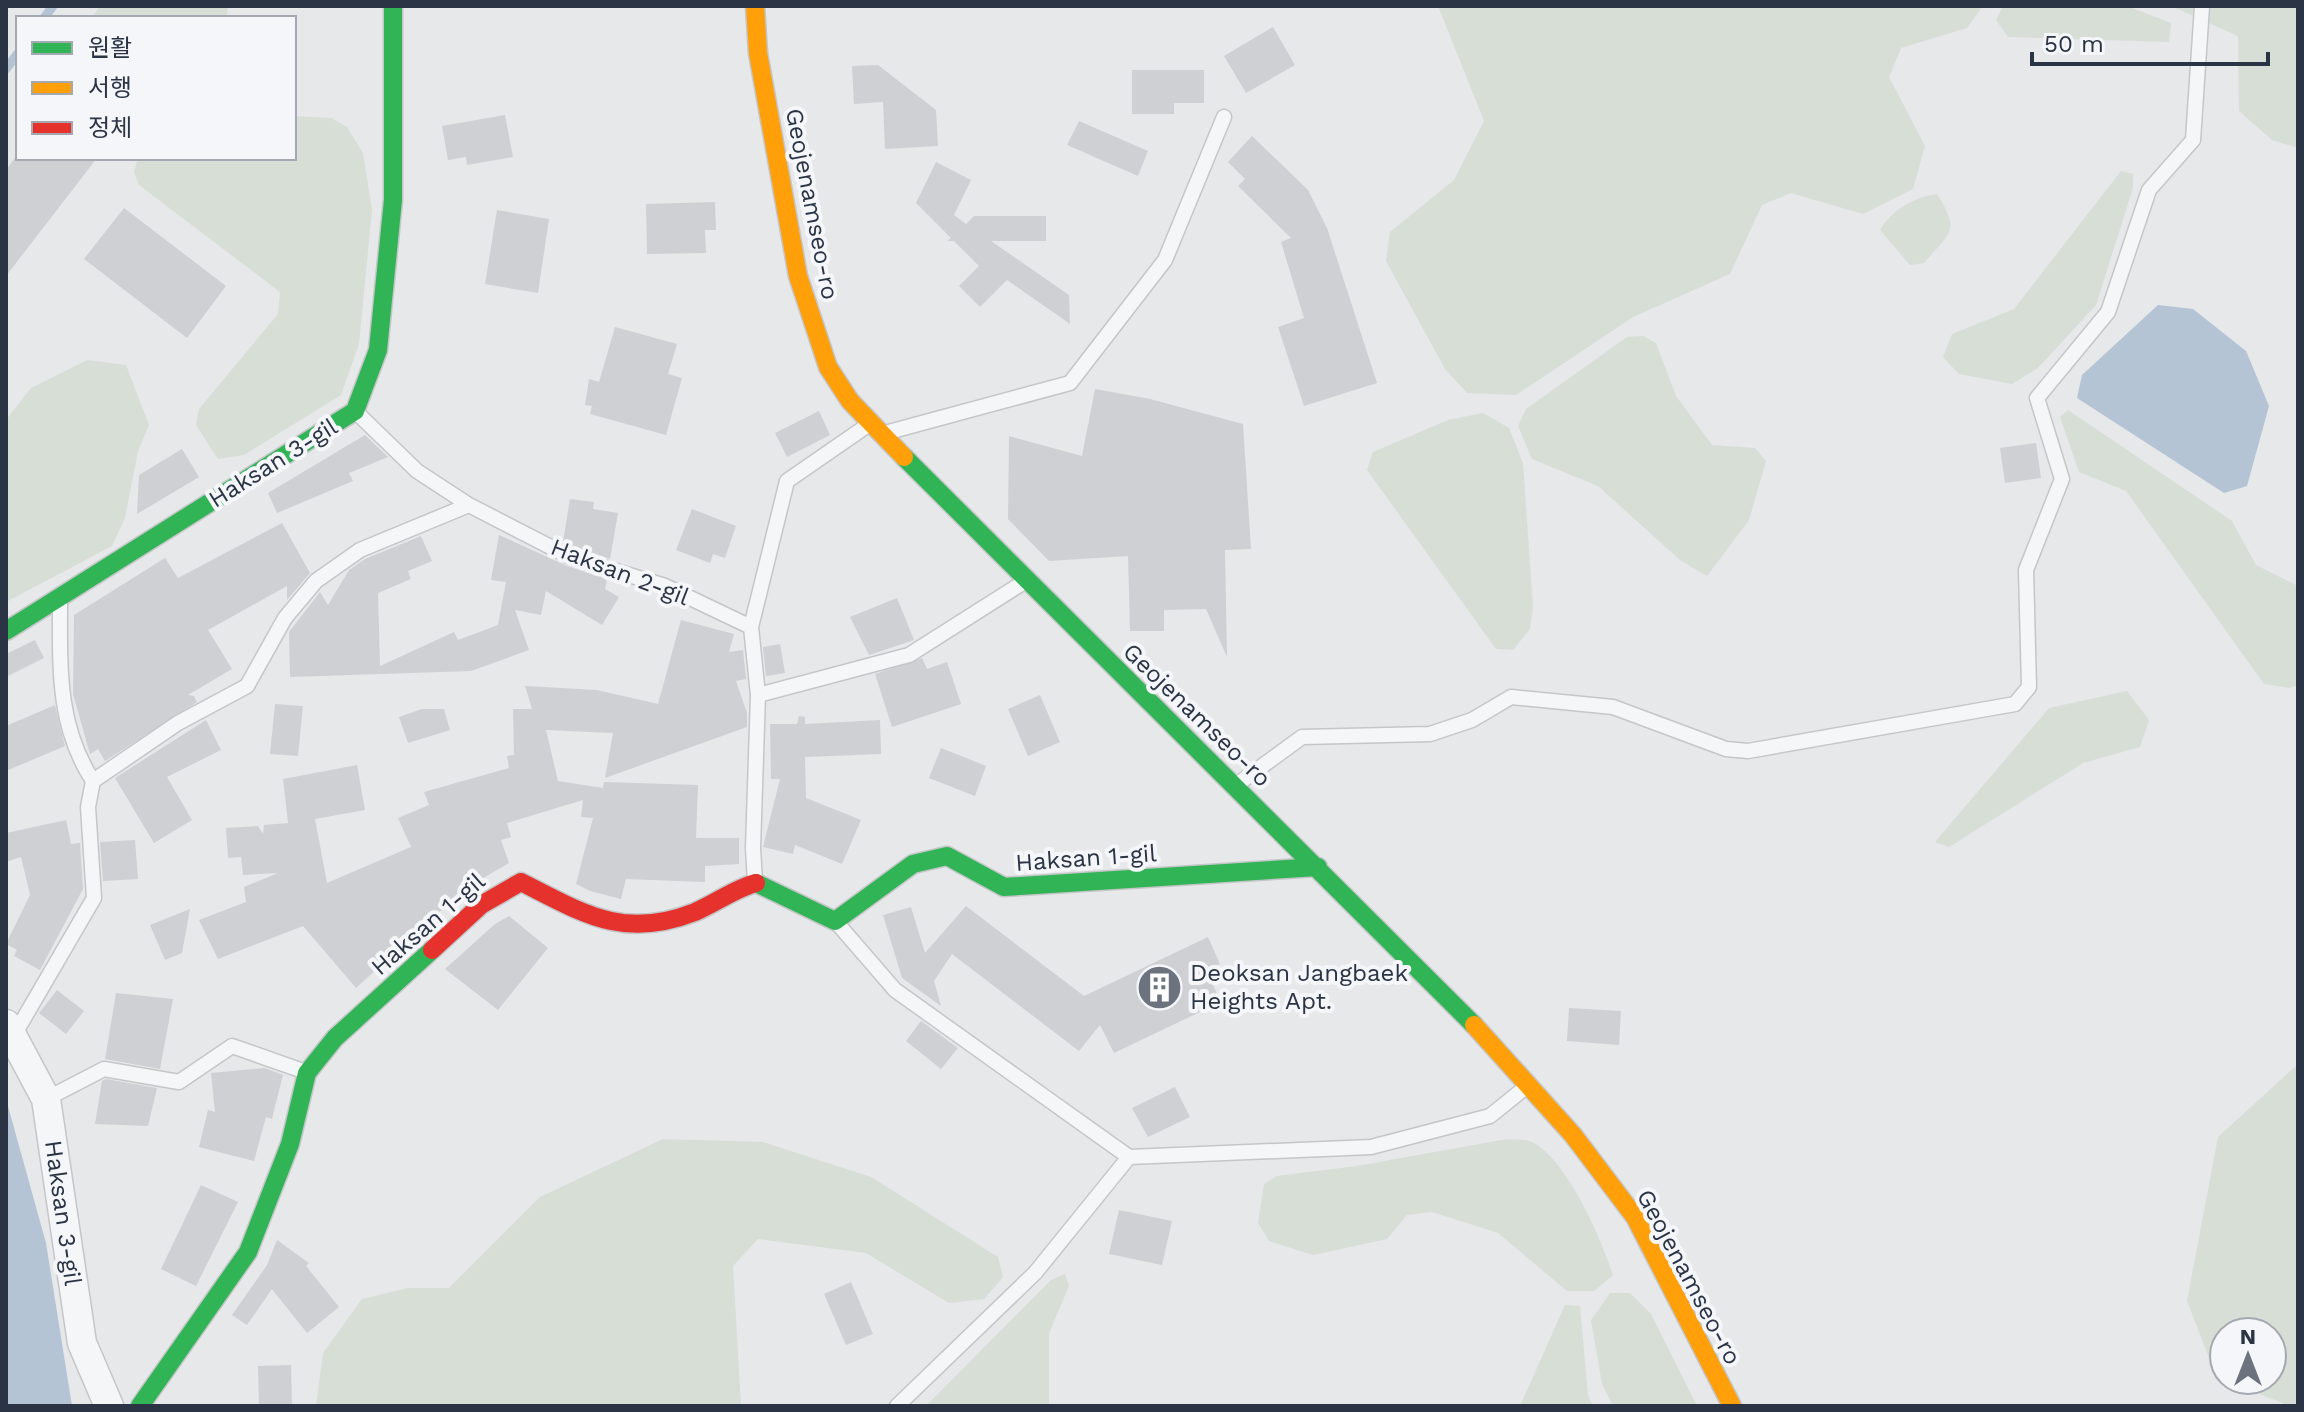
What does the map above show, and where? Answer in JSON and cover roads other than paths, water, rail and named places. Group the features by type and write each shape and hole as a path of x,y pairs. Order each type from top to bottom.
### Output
{"street":[{"name":"Haksan 3-gil","path":"6,631 60,600 355,411 378,350 393,200 393,6"},
{"name":"Geojenamseo-ro","path":"755,6 761,68 798,276 828,367 850,401 1025,581 1318,867 1530,1084 1635,1217 1732,1406"},
{"name":"Haksan 1-gil","path":"835,921 913,864 947,856 1004,887 1318,867"},
{"name":"Haksan 1-gil","path":"140,1406 248,1252 290,1144 307,1073 335,1038 481,905 504,889 521,882 604,921 629,926 688,917 755,882"},
{"path":"755,882 835,921"},
{"name":"Haksan 3-gil","path":"10,1030 46,1099 82,1343 109,1406"}],"lane":[{"path":"1235,786 1302,737 1430,734 1472,720 1511,697 1613,707 1726,749 1748,751 2015,704 2029,687 2026,570 2062,479 2037,398 2108,312 2149,190 2193,140 2202,6"},
{"path":"755,882 753,848 758,695 751,627 787,481 876,428 1070,383 1165,260 1224,117"},
{"name":"Haksan 2-gil","path":"355,411 417,471 469,505 570,557 665,586 751,627"},
{"path":"93,781 178,723 247,686 285,618 316,581 360,550 469,505"},
{"path":"758,695 909,655 1025,581"},
{"path":"10,1030 94,898 88,807 93,781 79,760 61,703 60,600"},
{"path":"835,921 895,990 1129,1157 1371,1147 1490,1116 1530,1084"},
{"path":"46,1099 104,1069 179,1082 232,1046 307,1073"},
{"path":"897,1406 1035,1273 1129,1157"}],"water":[{"path":"2158,305 2193,309 2246,351 2269,406 2247,486 2224,493 2077,398 2082,375"},
{"path":"6,1099 46,1243 72,1406 6,1406"}],"waterway":[{"path":"46,16 53,6"},
{"path":"6,69 16,56"}],"place":[{"name":"Deoksan Jangbaek Heights Apt.","path":"1159,987"}]}
